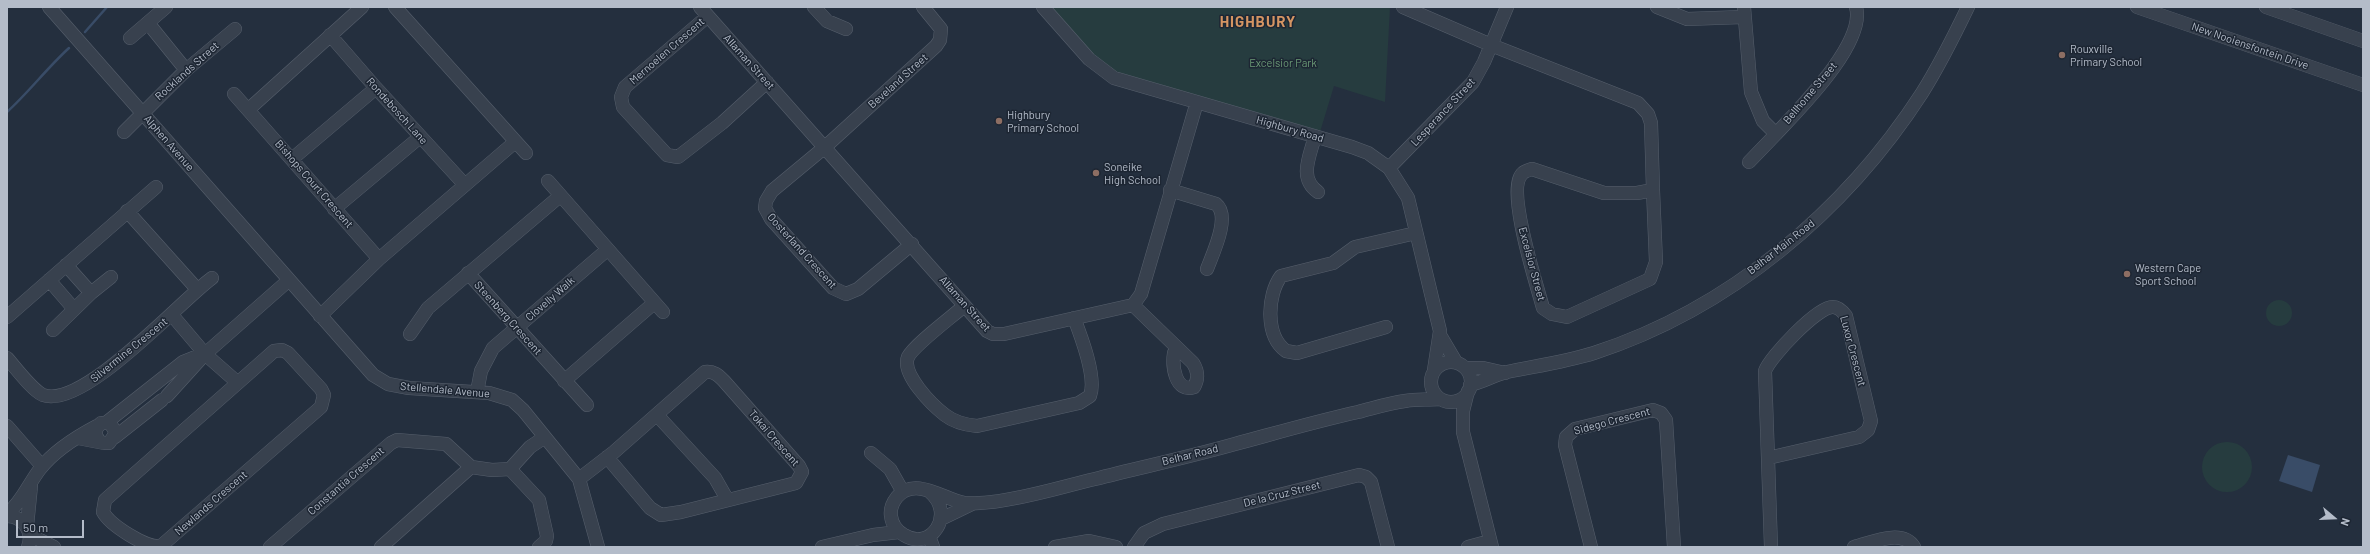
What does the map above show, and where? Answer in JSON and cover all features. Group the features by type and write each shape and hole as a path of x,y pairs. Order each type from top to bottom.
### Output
{"street":[{"name":"Alphen Avenue","path":"49,7 289,280"},
{"path":"130,38 166,7"},
{"path":"249,109 362,7"},
{"path":"395,7 526,153"},
{"path":"814,7 827,21 846,29"},
{"name":"Beveland Street","path":"825,147 936,46 940,40 941,28 922,7"},
{"name":"Highbury Road","path":"1043,7 1089,59 1114,78 1315,136 1368,153 1389,168 1408,198 1440,335 1461,365"},
{"name":"Excelsior Street","path":"1403,7 1491,45 1638,103 1648,114 1651,123 1656,262 1650,279 1567,317 1546,312 1543,308 1517,202 1517,187 1523,173 1532,169 1540,170 1604,193 1637,193 1653,190"},
{"name":"Lesperance Street","path":"1389,168 1473,82 1507,7"},
{"name":"Bellhome Street","path":"1657,7 1687,19 1743,12 1751,92 1763,121 1776,134"},
{"name":"Bellhome Street","path":"1749,162 1776,134 1838,62 1855,31 1858,15 1856,7"},
{"name":"Belhar Main Road","path":"1505,373 1551,364 1593,353 1631,339 1678,318 1715,297 1800,235 1825,212 1869,164 1912,107 1936,69 1968,7"},
{"name":"New Nooiensfontein Drive","path":"2137,7 2363,85"},
{"path":"2266,7 2363,41"},
{"name":"Allaman Street","path":"704,11 912,244 987,331 993,334 1004,334 1133,304"},
{"name":"Mernoelen Crescent","path":"704,11 625,87 621,97 623,107 667,155 678,157 722,123 767,82"},
{"path":"148,23 186,70"},
{"name":"Rocklands Street","path":"124,132 186,70 235,29"},
{"name":"Rondebosch Lane","path":"330,35 420,137 465,185"},
{"path":"292,159 376,88"},
{"name":"Bishops Court Crescent","path":"234,94 249,109 334,209 379,259"},
{"path":"1178,349 1133,304 1141,294 1170,190 1197,102"},
{"path":"1315,136 1306,173 1308,182 1318,192"},
{"path":"334,209 420,137"},
{"path":"320,316 379,259 515,142"},
{"name":"Oosterland Crescent","path":"825,147 768,195 766,201 767,213 833,288 846,294 858,289 912,244"},
{"path":"548,181 607,250 659,307 564,381"},
{"path":"7,317 156,187"},
{"path":"1170,190 1216,204 1221,208 1222,223 1207,269"},
{"name":"Steenberg Crescent","path":"560,196 468,273 587,405"},
{"path":"127,211 197,289"},
{"path":"1386,327 1297,352 1286,351 1278,343 1273,327 1269,304 1272,292 1281,276 1333,262 1355,247 1416,233"},
{"name":"Clovelly Walk","path":"477,392 481,371 493,348 607,250"},
{"path":"66,265 91,293"},
{"path":"410,334 428,308 468,273"},
{"path":"53,330 91,293 111,277"},
{"name":"Silvermine Crescent","path":"7,358 37,391 47,396 57,395 85,384 99,376 172,315 197,289 212,278"},
{"path":"48,280 74,309"},
{"path":"78,438 109,443 164,398 205,354 289,280"},
{"name":"Stellendale Avenue","path":"289,280 373,375 388,384 489,393 512,400 523,410 579,479 598,547"},
{"path":"964,306 912,351 906,363 910,378 946,416 966,425 977,426 1079,403 1090,396 1093,386 1082,337 1074,318"},
{"name":"Luxor Crescent","path":"1768,458 1859,437 1868,430 1871,421 1846,316 1840,309 1834,307 1820,312 1768,362 1764,382 1771,547"},
{"name":"Silvermine Crescent","path":"172,315 205,354"},
{"name":"Highbury Road","path":"1433,374 1440,335"},
{"name":"Newlands Crescent","path":"282,350 288,353 320,388 324,395 324,401 321,407 161,546 147,545 110,522 103,512 105,500 238,383 274,351 282,350"},
{"path":"205,354 238,383"},
{"path":"54,547 28,536 21,520 7,515 16,505 42,466 78,438 102,424 183,362 205,354"},
{"path":"1463,432 1451,410 1431,387 1433,374 1444,363 1483,368 1505,373"},
{"path":"1461,365 1469,374 1469,388 1463,412 1463,432 1491,544 1468,547"},
{"name":"Tokai Crescent","path":"579,479 657,415 705,372 716,373 801,469 800,478 796,483 727,499 681,512 658,514 650,508 607,457"},
{"path":"1441,400 1448,402 1460,400 1469,388 1505,373"},
{"name":"Belhar Road","path":"1406,401 1423,388 1433,374"},
{"name":"Belhar Road","path":"941,519 972,504 1019,497 1050,490 1406,401 1441,400"},
{"name":"Sidego Crescent","path":"1591,547 1565,445 1566,437 1575,429 1653,410 1661,413 1666,420 1674,547"},
{"path":"657,415 715,478 727,499"},
{"path":"102,424 116,429 115,438"},
{"path":"100,442 96,436 102,424"},
{"path":"7,426 42,466"},
{"path":"381,547 471,467 492,470 510,469 530,447 545,437"},
{"name":"Constantia Crescent","path":"270,547 386,446 397,440 446,444 471,467"},
{"path":"871,453 890,469 903,492"},
{"path":"510,469 534,495 541,506 547,536 546,541 539,547"},
{"name":"De la Cruz Street","path":"1134,547 1144,533 1163,524 1359,475 1366,477 1371,482 1388,547"},
{"path":"28,536 32,480"},
{"path":"822,547 854,539 899,532 911,538 931,541 941,519 940,502 930,492 917,488 903,492 894,502 891,516 899,532"},
{"name":"Belhar Road","path":"930,492 956,501 972,504"},
{"path":"854,539 891,516"},
{"path":"1854,547 1896,537 1907,539 1914,547"},
{"path":"1055,547 1089,541 1116,547"}],"green space":[{"name":"Excelsior Park","path":"1050,7 1390,7 1385,102 1334,86 1320,132 1117,72 1097,59"},
{"path":"2279,300 2288,304 2292,313 2288,322 2279,326 2270,322 2266,313 2270,304"},
{"path":"2222,442 2232,442 2245,449 2252,462 2252,472 2245,485 2232,492 2222,492 2213,488 2206,481 2202,472 2202,462 2206,453 2213,446"}],"water":[{"path":"2288,455 2320,465 2312,492 2279,481"}],"waterway":[{"path":"85,32 107,7"},
{"path":"7,112 69,48"}],"place":[{"name":"Rouxville Primary School","path":"2062,55"},
{"name":"Highbury Primary School","path":"999,121"},
{"name":"Soneike High School","path":"1096,173"},
{"name":"Western Cape Sport School","path":"2127,274"}],"district":[{"name":"HIGHBURY","path":"1258,22"}]}
